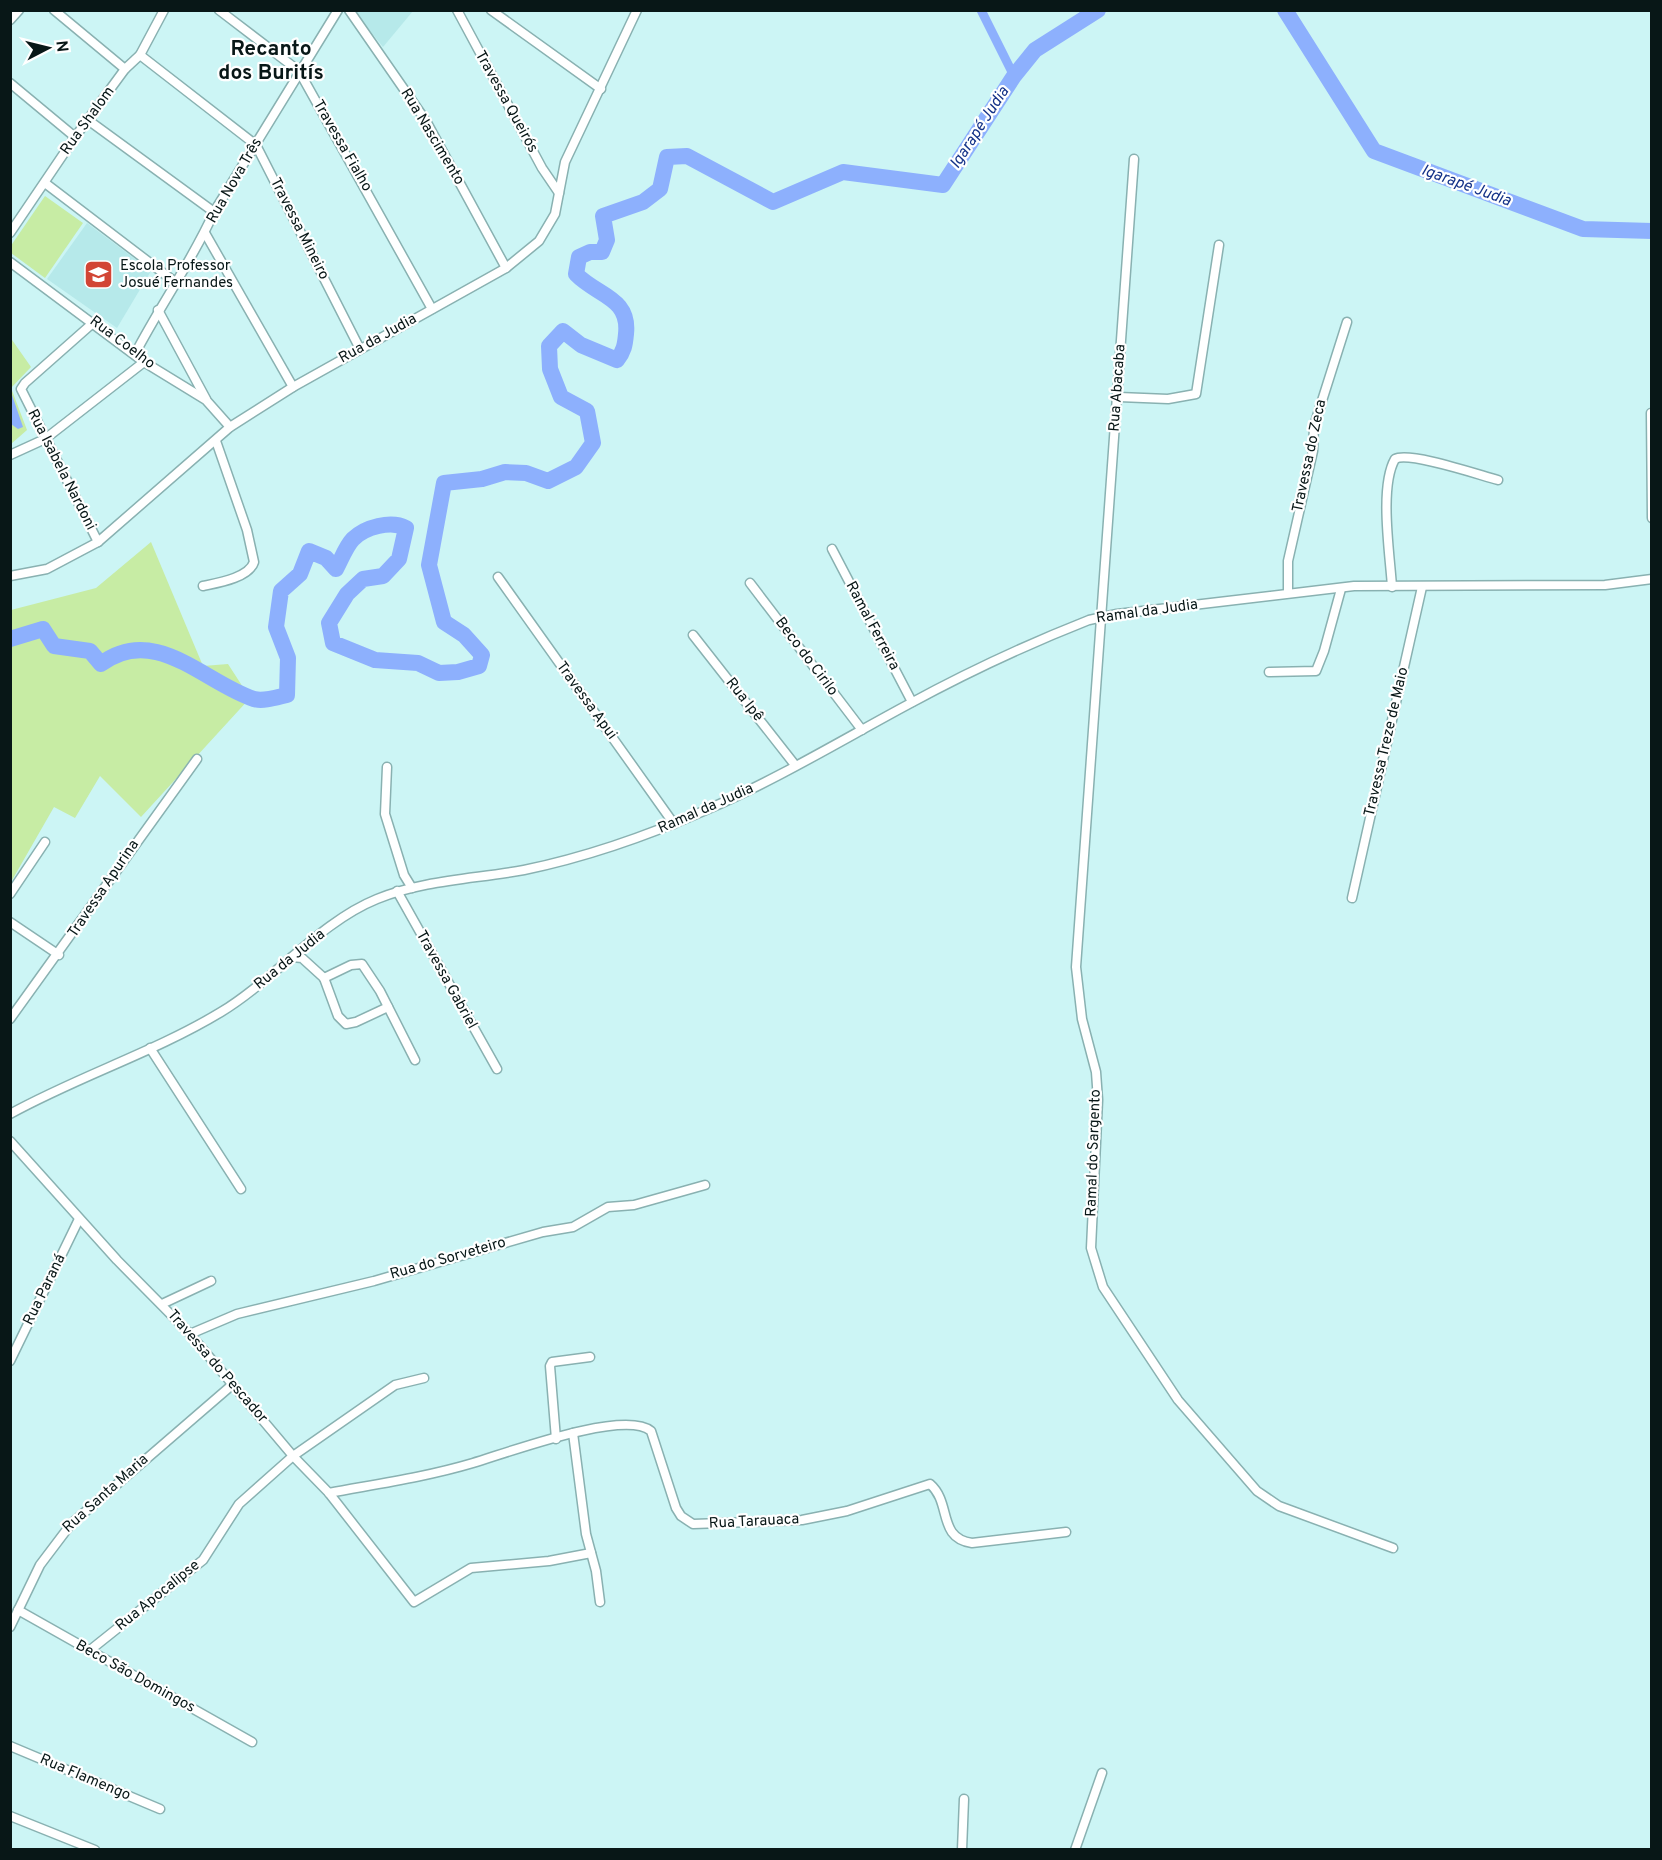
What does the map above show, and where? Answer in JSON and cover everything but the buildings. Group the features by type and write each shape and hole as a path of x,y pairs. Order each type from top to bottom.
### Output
{"street":[{"path":"10,20 19,10"},
{"path":"54,10 125,69"},
{"name":"Rua Shalom","path":"10,232 75,137 125,69 140,55 164,10"},
{"name":"Travessa Fialho","path":"219,10 299,71 432,309"},
{"name":"Rua Nova Três","path":"135,354 158,310 205,233 214,212 338,10"},
{"name":"Rua Nascimento","path":"349,10 426,121 506,268"},
{"name":"Travessa Queirós","path":"457,10 537,158 559,192"},
{"path":"491,10 601,89"},
{"name":"Rua da Judia","path":"10,576 47,569 98,542 230,427 293,387 506,268 547,231 555,214 565,162 636,11"},
{"name":"Travessa Mineiro","path":"140,55 256,145 360,349"},
{"path":"10,84 75,137"},
{"path":"88,120 214,212"},
{"name":"Rua Abacaba","path":"1103,616 1108,505 1119,397 1134,159"},
{"path":"45,183 175,282"},
{"path":"205,233 293,387"},
{"path":"1119,397 1168,399 1196,394 1219,245"},
{"name":"Rua Coelho","path":"10,262 94,322 144,362 206,400 230,427"},
{"path":"158,310 206,400"},
{"name":"Rua Isabela Nardoni","path":"94,322 21,389 98,542"},
{"name":"Travessa do Zeca","path":"1288,592 1288,561 1313,451 1314,426 1347,322"},
{"path":"10,455 45,439 144,362"},
{"path":"1651,413 1652,518"},
{"path":"203,586 243,573 250,569 254,562 247,530 216,441"},
{"path":"1392,586 1388,497 1392,465 1398,457 1416,459 1498,480"},
{"name":"Ramal Ferreira","path":"832,549 912,702"},
{"name":"Travessa Apui","path":"498,578 674,824"},
{"name":"Ramal da Judia","path":"586,856 674,824 756,787 912,702 1057,633 1103,616 1288,592 1341,589 1354,586 1605,585 1652,579"},
{"name":"Beco do Cirilo","path":"750,583 862,730"},
{"name":"Travessa Treze de Maio","path":"1352,898 1422,587"},
{"path":"1269,672 1316,670 1324,651 1341,589"},
{"name":"Ramal do Sargento","path":"1103,616 1076,967 1082,1019 1095,1072 1098,1100 1091,1233 1094,1263 1103,1287 1178,1400 1257,1491 1279,1506 1393,1548"},
{"name":"Rua Ipê","path":"693,634 795,765"},
{"name":"Travessa Apurina","path":"10,1019 59,955 137,840 197,759"},
{"path":"387,767 385,814 404,875 411,888"},
{"path":"10,894 45,842"},
{"name":"Rua da Judia","path":"10,1114 47,1094 198,1025 240,1000 324,931 372,901 411,888 522,870 586,856"},
{"name":"Travessa Gabriel","path":"397,891 497,1069"},
{"path":"10,922 59,955"},
{"path":"292,957 302,958 324,978 338,1016 346,1024 356,1022 388,1007"},
{"path":"324,978 351,965 362,964 388,1007 415,1060"},
{"path":"150,1048 241,1189"},
{"name":"Travessa do Pescador","path":"10,1141 79,1219 190,1334 293,1456 329,1493 414,1602 471,1568 549,1561 591,1553"},
{"name":"Rua do Sorveteiro","path":"190,1334 237,1314 410,1271 543,1232 573,1227 608,1207 634,1205 705,1185"},
{"name":"Rua Paraná","path":"10,1361 79,1219"},
{"path":"162,1304 211,1281"},
{"path":"556,1438 550,1366 552,1362 561,1359 590,1357"},
{"name":"Rua Apocalipse","path":"89,1651 203,1560 238,1504 293,1456 395,1385 424,1378"},
{"name":"Rua Santa Maria","path":"10,1627 40,1565 71,1524 232,1385"},
{"name":"Rua Tarauaca","path":"329,1493 474,1463 573,1433 625,1425 647,1427 656,1438 676,1508 681,1516 693,1524 760,1524 821,1518 930,1484 942,1502 950,1531 955,1539 972,1543 1066,1532"},
{"path":"573,1433 586,1534 600,1602"},
{"name":"Beco São Domingos","path":"18,1610 252,1742"},
{"name":"Rua Flamengo","path":"10,1746 160,1809"},
{"path":"1075,1850 1102,1773"},
{"path":"962,1850 964,1799"},
{"path":"10,1815 95,1850"}],"shaded area":[{"path":"354,11 413,11 383,47"},
{"name":"Escola Professor Josué Fernandes","path":"87,223 151,271 117,328 47,279"}],"green space":[{"path":"45,196 83,223 45,278 11,253 10,247"},
{"path":"10,337 31,367 11,388 27,430 11,444"},
{"path":"151,542 203,666 228,664 250,698 141,817 100,776 75,818 54,807 11,882 11,610 96,588"}],"water":[{"path":"11,392 23,427 18,429 11,424"}],"waterway":[{"path":"981,10 1014,76"},
{"name":"Igarapé Judia","path":"10,639 43,629 54,646 90,651 101,664 121,653 141,650 160,653 180,660 236,692 254,699 266,700 287,695 288,658 276,627 281,591 300,574 309,551 326,558 336,569 348,545 358,535 371,528 393,525 406,528 399,559 383,576 363,579 347,594 329,623 333,643 375,660 418,663 439,673 458,672 479,666 482,655 464,635 444,622 429,565 444,483 482,479 505,472 526,473 548,481 576,467 593,443 587,411 561,397 550,369 549,346 563,331 581,345 617,360 623,351 626,334 623,312 610,298 576,274 579,257 590,252 602,252 607,240 603,216 643,202 660,189 667,157 687,156 773,202 843,172 943,185 1014,76 1035,50 1098,10"},
{"name":"Igarapé Judia","path":"1285,10 1374,151 1583,229 1652,231"}],"place":[{"name":"Escola Professor Josué Fernandes","path":"99,275"}],"district":[{"name":"Recanto dos Buritís","path":"271,61"}]}
